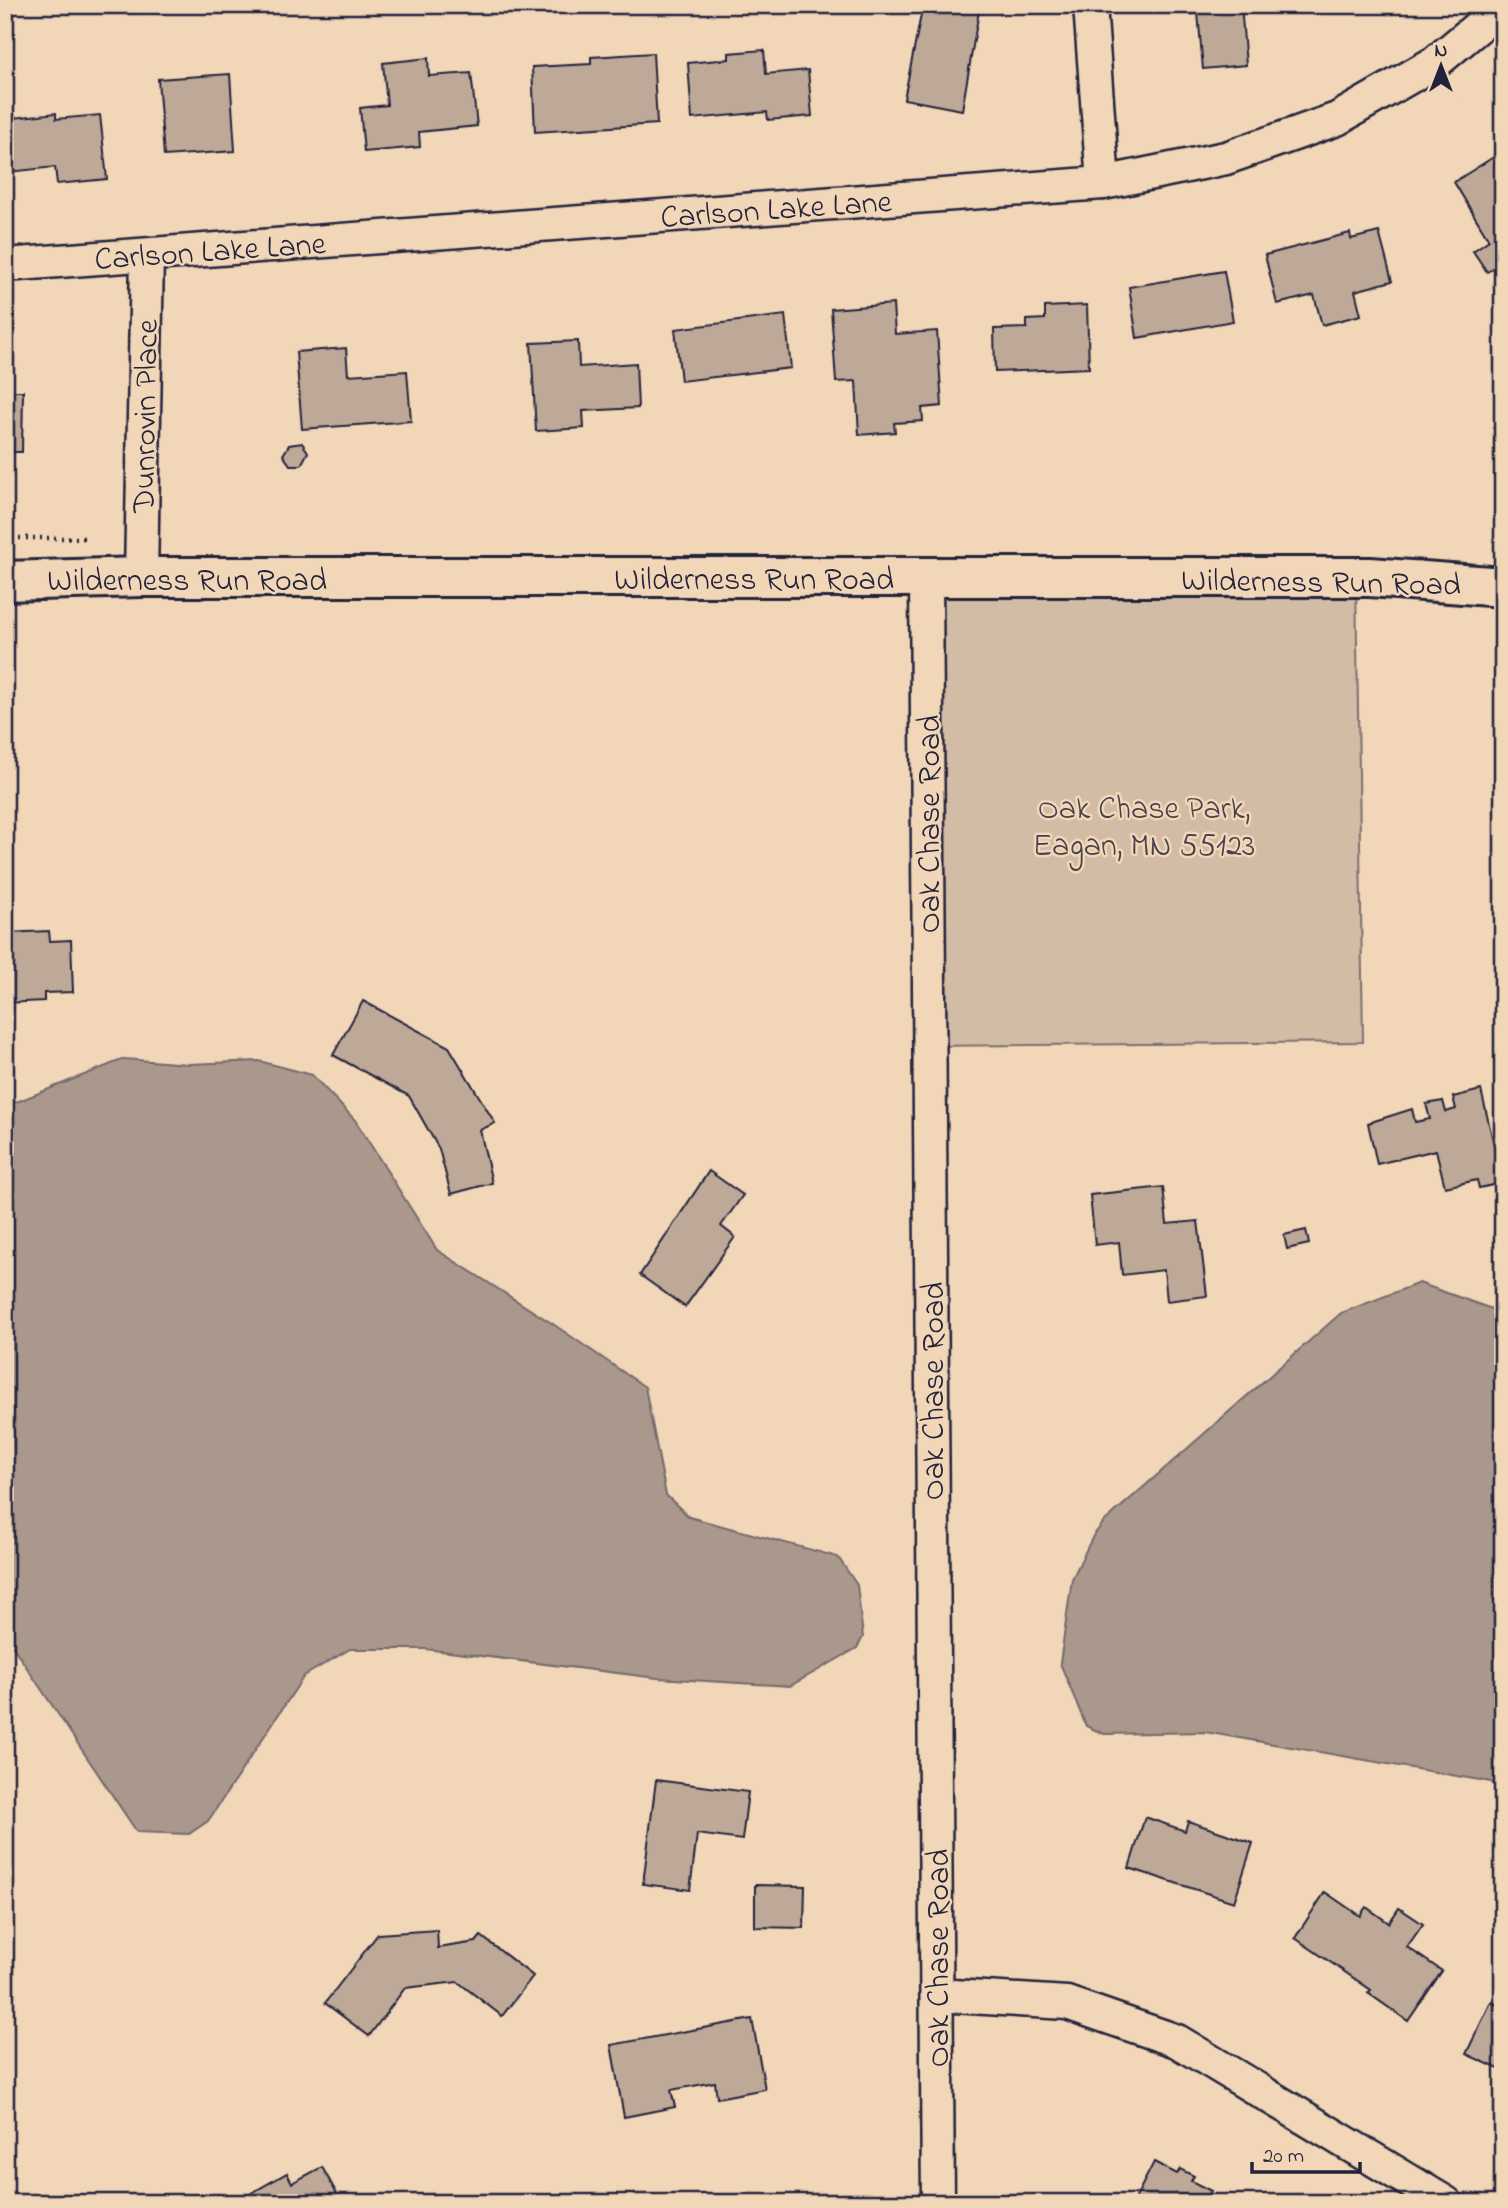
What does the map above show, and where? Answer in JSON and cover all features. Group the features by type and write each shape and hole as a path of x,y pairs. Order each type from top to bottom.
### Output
{"street":[{"path":"1090,5 1104,183"},
{"name":"Carlson Lake Lane","path":"5,265 1104,183 1226,158 1337,119 1436,62 1503,6"},
{"name":"Dunrovin Place","path":"141,577 147,255"},
{"name":"Wilderness Run Road","path":"5,581 141,577 1370,577 1503,587"},
{"name":"Oak Chase Road","path":"926,579 938,2203"},
{"path":"937,1995 1067,2003 1177,2041 1446,2203"}],"green space":[{"name":"Oak Chase Park, Eagan, MN 55123","path":"1356,577 1363,1042 929,1046 926,579"}],"shaded area":[{"path":"124,1059 189,1064 259,1061 312,1075 355,1120 437,1250 645,1387 666,1495 689,1517 838,1557 857,1585 863,1637 857,1648 790,1686 657,1678 425,1649 350,1649 304,1676 208,1821 189,1834 137,1832 5,1635 5,1103 19,1101"},
{"path":"1419,1283 1503,1313 1503,1792 1491,1782 1205,1732 1104,1734 1086,1726 1060,1663 1072,1579 1093,1536 1104,1522 1341,1313"}],"building":[{"path":"923,5 980,5 962,110 904,99"},
{"path":"1190,5 1241,5 1246,65 1203,69 1198,13 1191,14"},
{"path":"764,50 766,74 808,70 812,116 768,120 767,112 692,119 688,63 729,59 729,53"},
{"path":"653,53 657,124 535,132 532,67 591,64 591,57"},
{"path":"428,58 429,76 471,73 477,126 419,132 420,147 364,152 360,108 387,105 383,63"},
{"path":"230,74 235,151 164,156 158,79"},
{"path":"56,113 56,119 100,115 107,179 57,184 55,167 9,172 5,119"},
{"path":"1503,151 1503,263 1487,272 1473,251 1489,240 1454,182"},
{"path":"1379,232 1392,281 1355,291 1361,315 1322,325 1314,295 1277,304 1265,255 1350,233 1351,239"},
{"path":"1224,271 1233,321 1137,338 1129,287"},
{"path":"893,304 895,334 937,331 942,406 922,408 923,421 894,423 895,432 859,435 856,381 836,382 831,309"},
{"path":"1087,305 1089,368 995,372 994,329 1027,328 1027,320 1045,319 1045,307"},
{"path":"785,315 791,368 681,381 675,329"},
{"path":"578,341 579,367 636,363 638,408 583,411 584,428 536,431 531,343"},
{"path":"346,348 348,375 407,371 411,421 302,429 296,352"},
{"path":"5,391 23,391 22,452 5,452"},
{"path":"302,443 308,452 301,465 290,465 283,455 289,445"},
{"path":"49,931 50,941 71,940 73,992 44,993 44,1001 5,1003 5,933"},
{"path":"363,1001 449,1047 495,1123 480,1130 492,1183 451,1194 439,1149 409,1096 333,1055"},
{"path":"1481,1090 1497,1158 1503,1156 1503,1183 1479,1188 1477,1180 1445,1187 1436,1150 1377,1164 1368,1123 1412,1109 1415,1122 1430,1119 1426,1104 1443,1101 1446,1112 1456,1109 1453,1097"},
{"path":"709,1171 743,1195 721,1226 735,1237 685,1307 640,1275"},
{"path":"1163,1187 1167,1224 1198,1221 1207,1296 1167,1301 1164,1270 1122,1275 1119,1242 1095,1245 1090,1195"},
{"path":"1306,1230 1309,1244 1287,1249 1284,1235"},
{"path":"656,1780 748,1792 742,1840 697,1834 690,1890 643,1884"},
{"path":"1145,1817 1185,1831 1188,1821 1253,1843 1234,1902 1129,1868"},
{"path":"755,1885 805,1886 804,1928 755,1927"},
{"path":"1325,1892 1360,1916 1366,1907 1389,1923 1399,1908 1423,1924 1407,1947 1442,1971 1408,2021 1368,1993 1371,1990 1295,1938"},
{"path":"437,1930 438,1948 476,1942 481,1936 533,1976 502,2016 458,1982 405,1988 369,2036 325,2003 378,1934"},
{"path":"1491,2002 1503,2007 1503,2071 1466,2054"},
{"path":"752,2019 765,2089 717,2098 715,2082 671,2090 675,2107 624,2117 611,2045"},
{"path":"1154,2162 1177,2174 1180,2169 1194,2176 1191,2181 1211,2191 1207,2198 1217,2203 1133,2203"},
{"path":"322,2167 342,2203 234,2203 287,2173 292,2183"}]}
